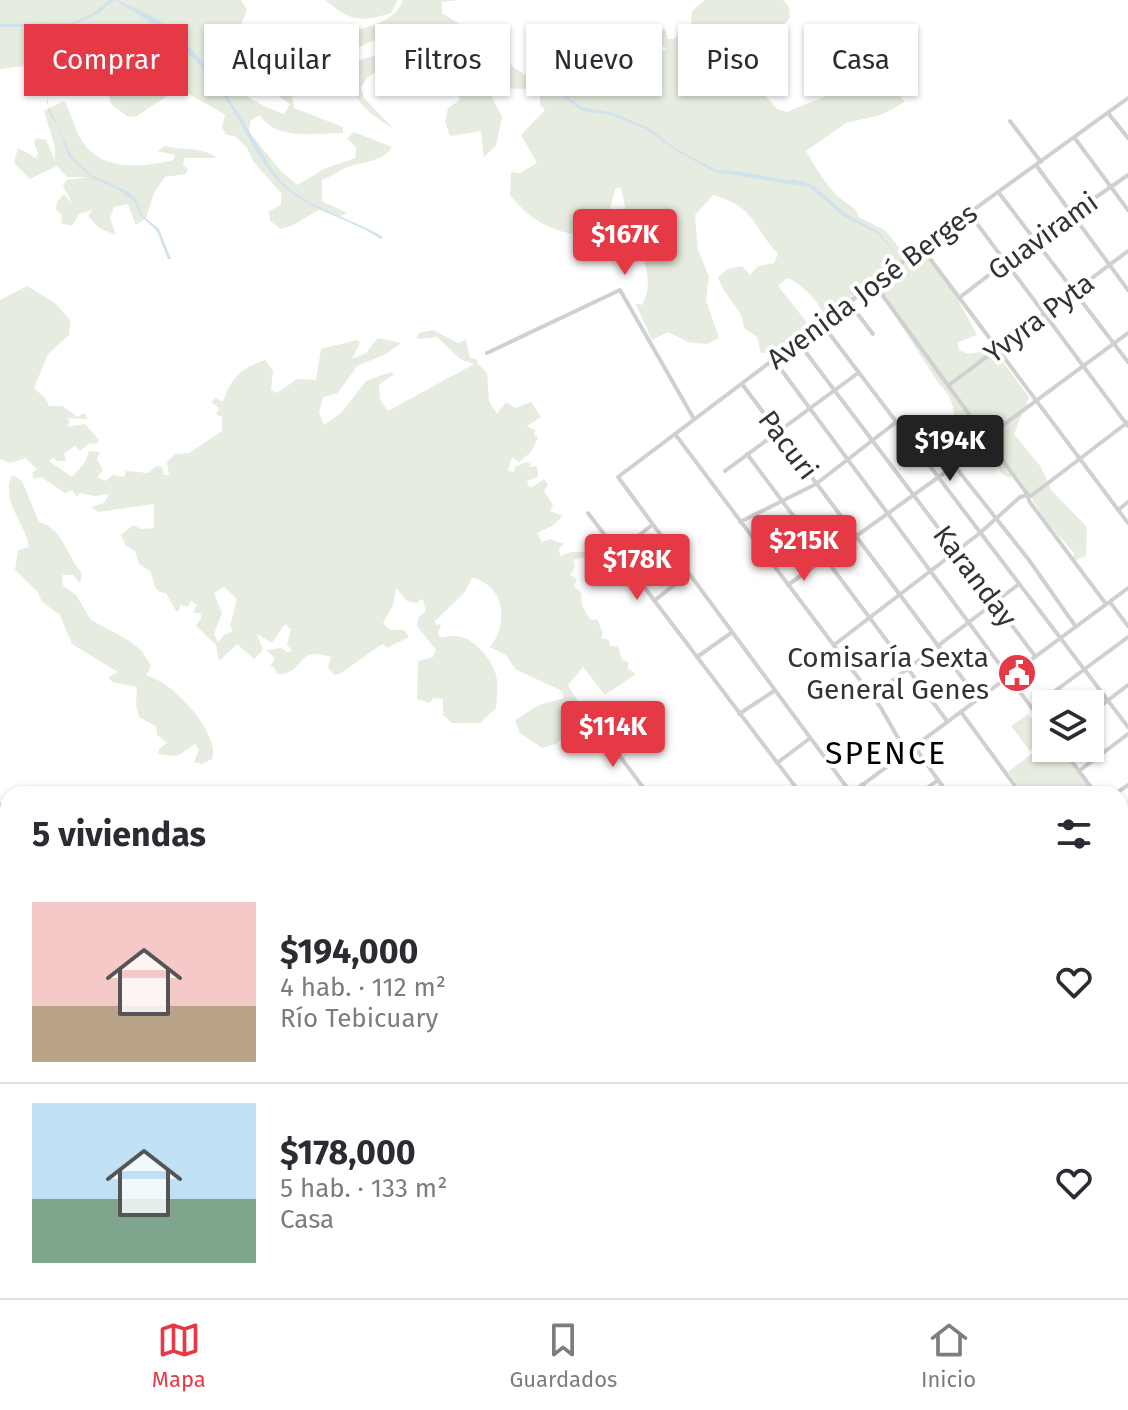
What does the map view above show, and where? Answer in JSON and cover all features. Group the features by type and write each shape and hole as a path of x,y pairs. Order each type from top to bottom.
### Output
{"street":[{"name":"Avenida José Berges","path":"652,525 618,477 969,213 1128,98"},
{"path":"1108,113 1128,138"},
{"path":"1010,121 1072,215 1128,290"},
{"path":"1074,137 1128,210"},
{"name":"Guavirami","path":"959,298 1034,240 1128,175"},
{"path":"999,193 1128,362"},
{"path":"834,645 980,533 1020,497 1031,496 1127,424 1043,316 969,213"},
{"path":"922,248 1128,523"},
{"name":"Yvyra Pyta","path":"949,385 1128,251"},
{"path":"875,285 987,437 1028,495 1029,501 1128,626"},
{"path":"487,353 620,290 694,419"},
{"path":"850,304 873,334"},
{"path":"822,324 1128,727"},
{"path":"987,437 1128,333"},
{"name":"Karanday","path":"798,342 1035,656"},
{"path":"774,360 1032,708"},
{"path":"725,471 858,373"},
{"name":"Pacuri","path":"742,384 978,699"},
{"path":"740,522 816,484 895,423"},
{"path":"927,431 1029,560 1076,627"},
{"path":"675,434 872,696 906,752"},
{"path":"747,454 948,721"},
{"path":"788,585 954,466"},
{"path":"1118,510 1128,502"},
{"path":"588,513 795,786"},
{"path":"618,552 652,525 845,786"},
{"path":"654,601 688,574"},
{"path":"872,696 1019,584"},
{"path":"859,786 1128,588"},
{"path":"696,657 731,633"},
{"path":"1056,690 1128,637"},
{"path":"1104,703 1128,685"},
{"path":"738,714 774,691"},
{"path":"960,712 1015,786"},
{"path":"599,728 642,786"},
{"path":"1079,771 1128,734"},
{"path":"777,763 809,739"},
{"path":"914,746 942,786"},
{"path":"1072,762 1090,786"},
{"path":"930,786 938,780"}],"shaded area":[{"path":"0,0 241,0 247,10 240,24 204,24 204,96 248,96 284,114 290,104 279,97 292,96 294,108 343,127 343,133 297,134 276,129 260,115 250,121 249,132 281,171 297,185 324,169 355,158 356,147 347,139 354,132 392,147 377,159 345,168 322,180 322,201 347,213 340,216 319,210 281,229 270,221 269,211 281,205 281,193 253,161 247,148 235,136 227,135 222,128 225,115 188,94 188,24 24,24 24,66 0,69"},
{"path":"325,0 398,0 391,13 363,19 349,16"},
{"path":"403,0 460,0 442,2 442,13 459,24 376,24 386,20"},
{"path":"705,0 783,0 789,7 790,18 785,24 690,24 692,11"},
{"path":"375,24 375,41 359,47 359,30"},
{"path":"665,29 668,39 678,35 678,96 766,96 777,109 787,112 826,96 900,96 905,102 881,115 846,123 806,151 831,189 854,208 859,217 886,231 901,250 922,248 951,287 977,335 958,342 959,350 968,354 994,350 1029,397 1014,434 1041,467 1051,490 1087,527 1086,556 1073,561 1074,553 1046,521 1019,478 1013,473 1010,478 1002,474 980,436 970,440 964,452 958,450 951,400 875,285 826,319 810,295 787,278 778,286 812,329 771,363 767,359 770,353 761,353 757,337 744,328 741,315 718,277 728,269 742,266 750,275 758,266 774,263 778,254 745,211 713,195 695,215 698,250 709,276 706,300 719,338 707,344 688,342 668,332 652,340 635,303 642,305 646,295 647,272 627,218 620,187 615,189 604,233 576,234 551,228 530,215 510,195 511,172 520,173 537,163 521,135 545,110 540,105 540,96 662,96 662,51 667,48 662,47 662,30"},
{"path":"375,55 375,73 361,88 364,98 393,128 374,116 359,101 356,96 359,96 359,61"},
{"path":"510,64 526,75 526,89 510,88"},
{"path":"109,96 167,96 135,117 127,116 111,104"},
{"path":"459,96 493,96 502,117 496,146 484,157 481,131 450,136 445,122 448,108 460,100"},
{"path":"64,101 82,141 99,158 123,165 148,165 173,160 175,155 157,151 165,146 199,150 217,158 184,158 183,165 188,169 186,174 165,177 154,193 146,218 136,225 128,204 114,207 110,218 116,235 99,228 88,216 92,210 79,214 72,226 61,223 62,215 56,210 57,202 64,194 73,205 63,186 67,180 87,177 67,177 57,166 30,179 14,163 18,148 36,158 36,138 46,140 55,160 55,147 44,111"},
{"path":"27,286 55,303 70,320 69,335 48,354 34,388 49,406 62,406 78,417 84,413 88,419 67,418 70,422 67,427 85,424 98,443 88,444 80,451 75,446 64,453 66,461 53,458 49,461 72,477 85,462 89,451 100,452 97,459 103,470 97,477 105,481 113,475 124,477 126,471 148,473 156,466 162,467 164,475 169,475 167,462 175,454 189,453 222,431 222,417 216,414 219,408 211,402 216,398 223,402 233,380 257,363 265,360 273,371 271,390 277,393 297,379 316,380 321,349 357,340 360,343 352,359 366,353 378,338 401,343 386,354 357,366 338,393 323,397 319,413 324,425 341,413 366,381 391,372 394,374 379,385 380,399 388,411 474,364 460,359 437,337 416,338 419,333 433,330 458,343 466,340 470,358 477,359 487,373 489,401 497,414 506,402 515,408 531,402 541,417 527,426 535,430 538,438 531,452 519,462 512,457 508,471 514,472 515,467 526,462 531,464 529,467 537,466 538,477 527,481 528,486 532,487 544,479 548,485 544,491 553,505 550,511 563,516 537,533 542,542 550,539 564,544 559,548 560,556 586,552 585,557 573,560 575,567 570,575 577,579 574,586 582,594 582,604 591,620 597,619 603,633 601,638 609,640 610,646 618,647 622,659 629,663 627,668 636,674 605,695 583,667 568,685 590,721 592,731 586,736 562,737 556,744 542,748 520,733 515,720 539,705 564,698 562,691 515,669 507,656 490,647 500,627 500,606 491,588 472,578 464,593 435,621 436,625 441,624 438,634 442,638 458,636 473,643 485,654 494,669 496,708 480,723 452,723 443,715 443,699 433,698 430,703 417,699 418,661 433,657 436,650 417,626 418,618 426,611 423,600 417,603 407,601 396,588 393,605 383,623 390,630 404,630 409,637 387,648 384,644 379,646 340,674 334,675 328,667 331,657 311,654 292,670 277,674 270,666 275,659 267,650 292,650 287,645 291,629 285,624 272,643 257,634 263,650 254,659 237,644 219,661 216,645 196,626 201,618 201,614 193,612 197,605 191,601 187,607 180,605 179,611 176,611 166,593 156,588 150,571 139,564 135,551 126,546 121,535 133,525 141,529 154,528 154,504 98,512 91,507 104,503 109,494 95,496 80,493 77,497 72,490 65,493 41,477 34,479 32,473 37,469 25,458 10,463 0,459 0,300","holes":["224,587 237,599 230,626 233,631 218,642 214,634 222,613 214,593"]},
{"path":"12,475 22,481 39,522 54,531 82,573 80,583 73,575 62,575 63,586 76,595 91,620 142,651 151,666 146,676 168,686 192,709 209,736 212,759 202,764 194,762 199,750 195,744 178,755 158,754 167,743 157,735 156,726 139,717 137,687 112,682 109,677 118,672 72,644 60,615 42,602 38,592 15,570 18,550 29,547 11,503 9,485"},
{"path":"1028,714 1032,719 1030,751 1011,726"},
{"path":"1032,754 1032,762 1070,762 1088,786 1019,786 1008,772"}],"water":[{"path":"109,0 117,1 124,3 138,9 164,24 152,24 116,1 75,24 0,27 0,24 71,23 92,14"},
{"path":"188,46 204,63 204,71 202,68 190,55"},
{"path":"224,96 227,96 281,181 316,206 383,237 381,239 315,207 290,192 264,163"},
{"path":"562,96 582,107 614,113 649,128 675,148 716,170 789,181 794,179 814,186 846,214 879,232 899,257 878,234 843,216 810,187 714,172 675,150 646,129 611,115 583,111"},
{"path":"48,105 71,155 91,175 127,191 136,199 142,215 159,229 171,259 168,259 157,231 140,215 135,202 119,190 92,178 69,157 58,127 49,114"}],"place":[{"name":"Comisaría Sexta General Genes","path":"1017,673"}],"district":[{"name":"SPENCE","path":"886,753"}]}
